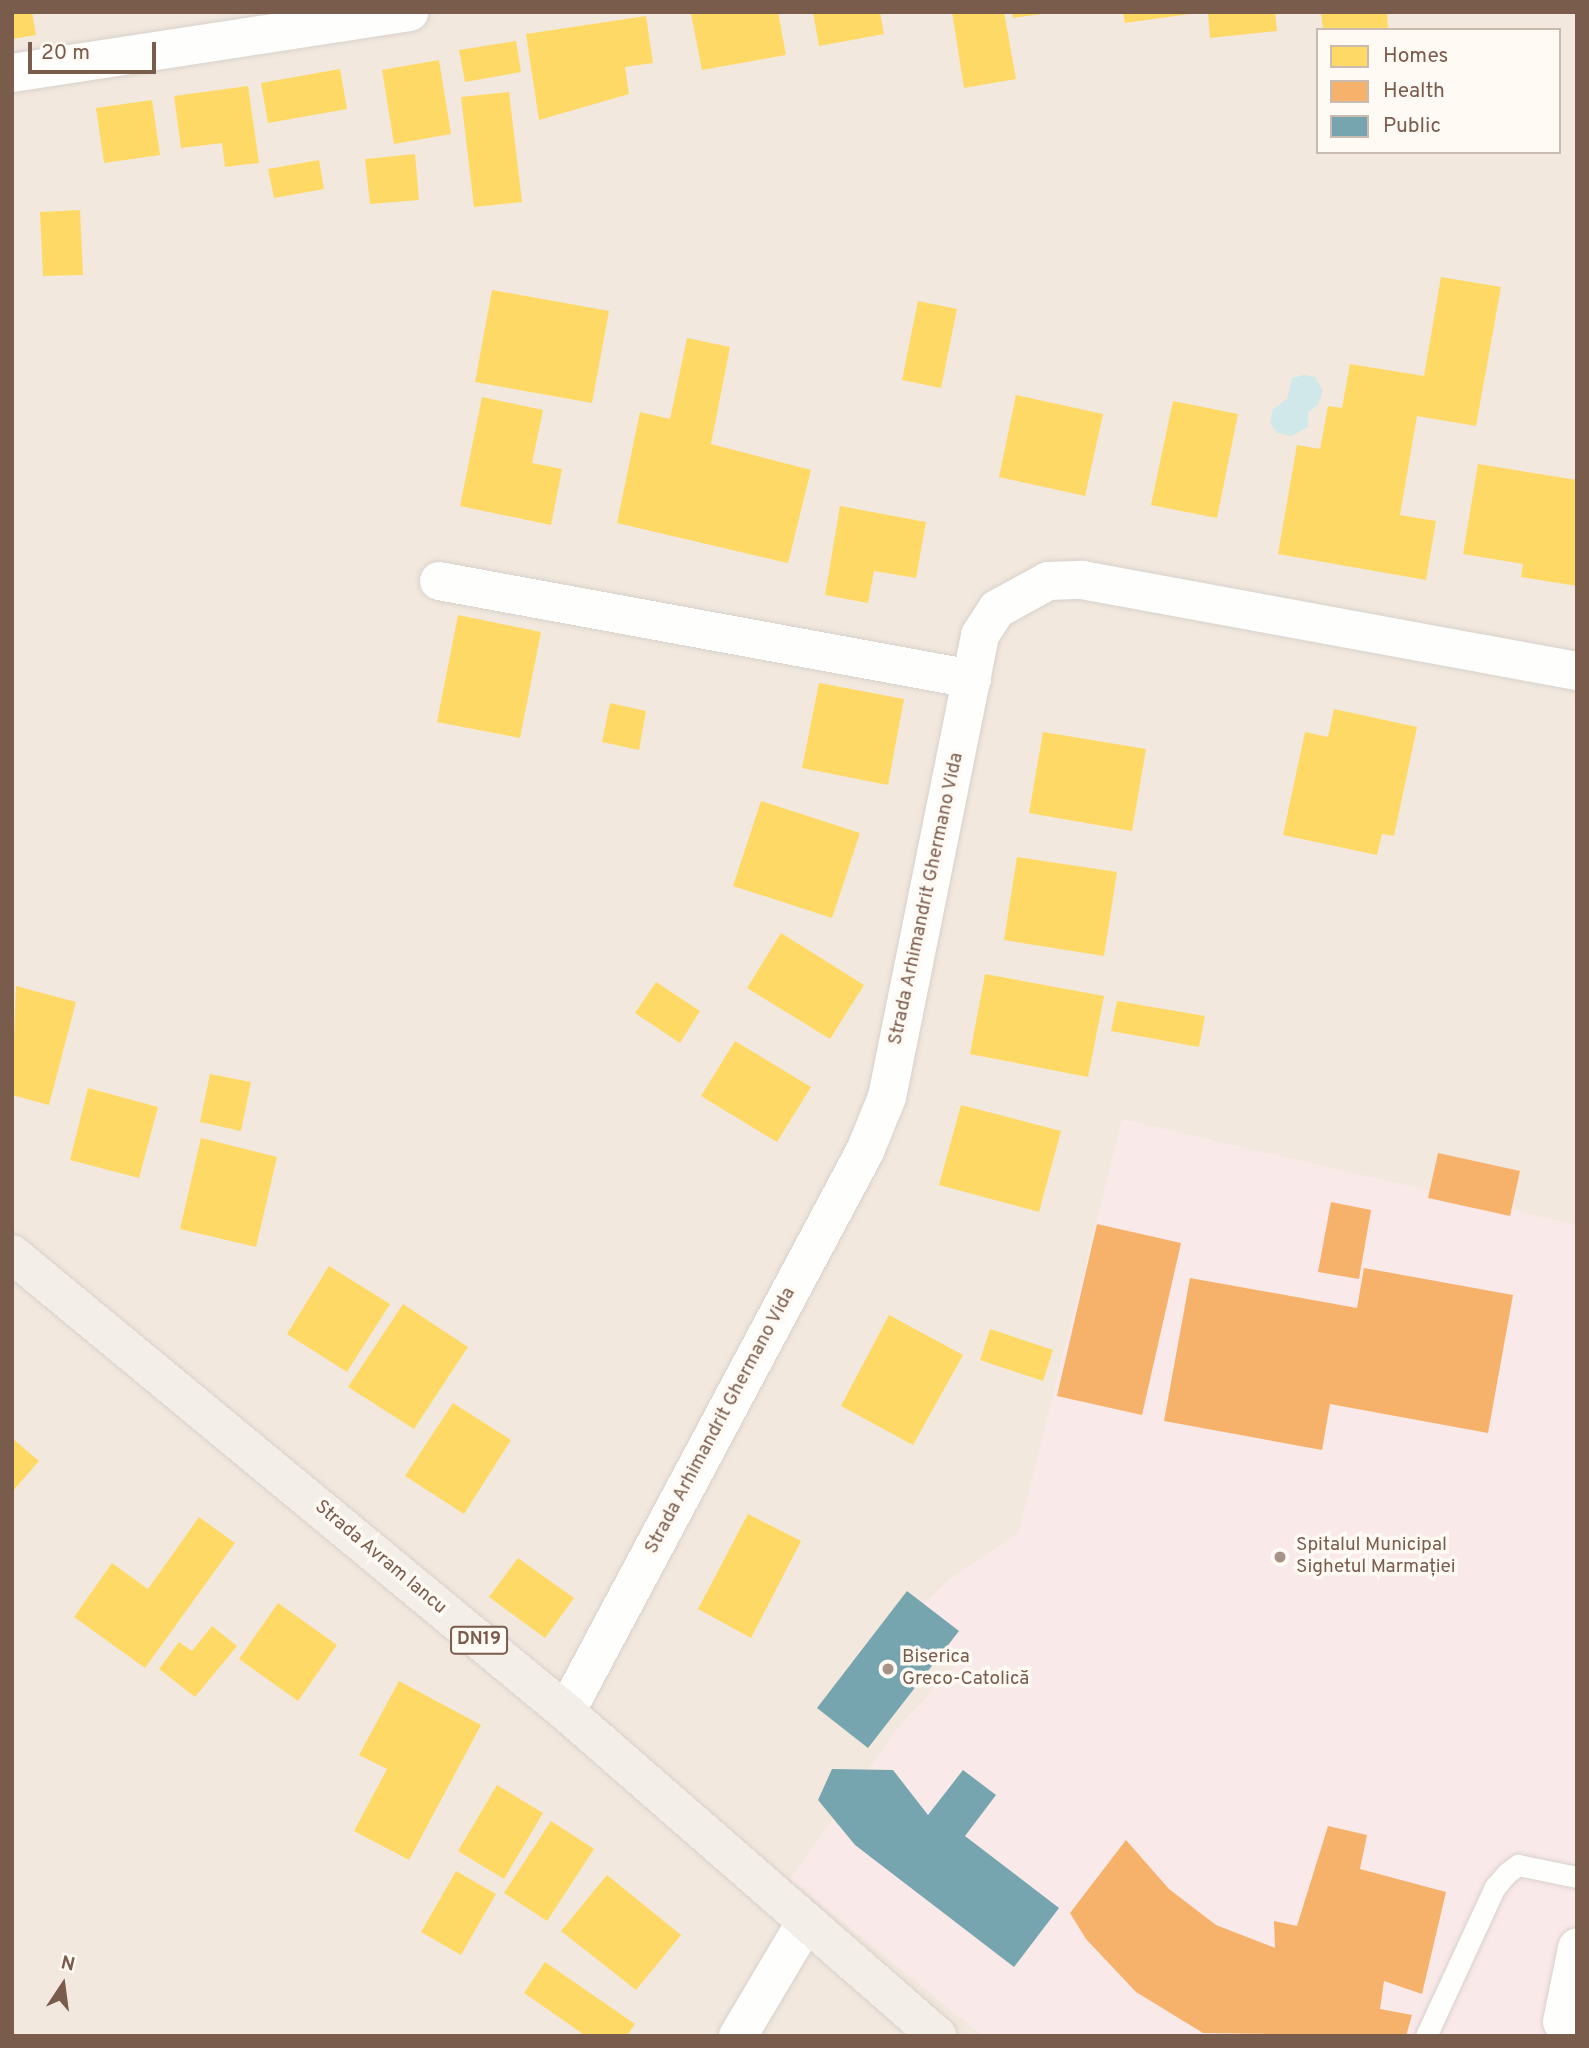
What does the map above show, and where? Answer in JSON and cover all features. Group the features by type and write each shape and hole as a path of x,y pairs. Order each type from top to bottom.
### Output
{"main road":[{"name":"Strada Avram Iancu","path":"12,1254 566,1712 937,2036"}],"street":[{"path":"12,73 409,12"},
{"name":"Strada Arhimandrit Ghermano Vida","path":"566,1712 865,1151 887,1097 980,635 997,609 1048,581 1082,580 1577,671"},
{"path":"439,581 972,679"},
{"path":"738,2036 805,1923"},
{"path":"1562,2022 1577,1948"}],"lane":[{"path":"1426,2036 1495,1887 1507,1874 1518,1865 1577,1877"}],"shaded area":[{"path":"12,12 1577,12 1577,2036 12,2036"},
{"name":"Spitalul Municipal Sighetul Marmației","path":"1122,1119 1577,1225 1577,2036 983,2036 790,1879 900,1725 962,1658 911,1617 948,1580 1018,1534"}],"water":[{"path":"1304,375 1315,377 1323,391 1318,405 1308,412 1308,427 1292,436 1277,433 1270,423 1273,409 1287,399 1292,378"}],"building: Homes":[{"path":"12,12 32,12 36,35 12,39"},
{"path":"778,12 786,55 702,70 691,14"},
{"path":"813,12 880,12 884,34 819,46"},
{"path":"952,12 1004,12 1016,79 964,88"},
{"path":"1012,12 1042,12 1042,14 1013,18"},
{"path":"1123,12 1190,12 1190,14 1125,23"},
{"path":"1208,12 1275,12 1277,31 1210,38"},
{"path":"1321,12 1387,12 1388,28 1323,28"},
{"path":"646,16 653,63 625,67 629,94 539,120 526,34"},
{"path":"516,41 521,72 465,82 459,50"},
{"path":"439,60 451,134 394,144 382,70"},
{"path":"340,69 347,109 268,123 261,83"},
{"path":"248,86 259,163 225,167 222,143 181,148 174,96"},
{"path":"509,92 522,202 474,207 461,97"},
{"path":"152,100 160,155 104,163 96,108"},
{"path":"415,154 419,200 370,204 365,159"},
{"path":"319,160 324,189 274,198 268,169"},
{"path":"80,210 83,275 43,276 40,212"},
{"path":"1441,277 1501,287 1476,426 1417,416 1400,515 1436,521 1426,580 1278,554 1297,445 1320,449 1328,406 1342,408 1350,364 1424,376"},
{"path":"492,290 609,311 592,403 475,382"},
{"path":"918,301 957,309 941,388 902,380"},
{"path":"687,338 730,347 711,444 811,470 788,563 617,523 640,412 670,419"},
{"path":"1016,395 1103,414 1085,496 999,477"},
{"path":"482,397 543,410 532,463 562,469 551,525 460,506"},
{"path":"1173,401 1238,414 1217,518 1151,505"},
{"path":"1478,464 1577,480 1577,586 1521,577 1523,564 1463,554"},
{"path":"840,506 926,522 916,578 874,571 868,603 825,595"},
{"path":"458,615 541,632 520,738 437,722"},
{"path":"819,683 904,699 888,785 802,768"},
{"path":"610,703 646,711 639,750 602,742"},
{"path":"1334,709 1417,727 1394,836 1382,834 1377,855 1283,835 1305,732 1328,737"},
{"path":"1043,732 1146,749 1132,831 1029,813"},
{"path":"761,801 860,833 832,918 733,886"},
{"path":"1017,857 1117,872 1104,956 1004,940"},
{"path":"781,933 864,985 830,1039 747,988"},
{"path":"985,974 1104,996 1088,1077 970,1054"},
{"path":"656,982 700,1011 680,1043 635,1013"},
{"path":"16,986 76,1002 49,1105 12,1095"},
{"path":"1117,1001 1205,1016 1199,1047 1111,1031"},
{"path":"735,1041 811,1087 777,1142 701,1096"},
{"path":"210,1074 251,1082 241,1131 200,1122"},
{"path":"88,1088 158,1107 139,1178 70,1160"},
{"path":"961,1105 1061,1131 1039,1212 939,1185"},
{"path":"201,1138 277,1157 256,1247 180,1229"},
{"path":"329,1266 390,1304 347,1372 287,1334"},
{"path":"403,1304 468,1347 414,1429 348,1387"},
{"path":"889,1315 963,1355 913,1445 841,1406"},
{"path":"990,1329 1053,1350 1043,1381 980,1360"},
{"path":"453,1403 511,1440 464,1514 405,1476"},
{"path":"12,1438 39,1461 12,1492"},
{"path":"748,1514 801,1541 751,1638 698,1609"},
{"path":"199,1517 235,1543 145,1668 74,1617 112,1563 148,1589"},
{"path":"518,1558 574,1598 545,1638 489,1597"},
{"path":"278,1603 337,1645 298,1701 239,1659"},
{"path":"212,1626 237,1646 195,1697 159,1669 179,1642 192,1651"},
{"path":"399,1681 481,1725 409,1860 354,1831 387,1769 359,1755"},
{"path":"497,1785 543,1813 504,1879 458,1851"},
{"path":"551,1821 594,1849 547,1921 504,1893"},
{"path":"456,1871 496,1894 461,1955 421,1932"},
{"path":"607,1875 681,1935 636,1990 561,1931"},
{"path":"545,1962 635,2024 627,2036 586,2036 524,1993"}],"building: Health":[{"path":"1438,1153 1520,1171 1510,1216 1428,1198"},
{"path":"1331,1202 1371,1210 1359,1279 1318,1272"},
{"path":"1097,1224 1181,1243 1142,1415 1057,1396"},
{"path":"1364,1268 1513,1295 1488,1433 1330,1404 1322,1450 1164,1421 1190,1278 1357,1308"},
{"path":"1328,1826 1367,1835 1360,1869 1446,1892 1422,1994 1384,1981 1380,2009 1412,2015 1406,2036 1203,2033 1136,1992 1086,1939 1070,1913 1126,1840 1169,1889 1216,1925 1275,1948 1274,1921 1297,1926"}],"building: Public":[{"name":"Biserica Greco-Catolică","path":"907,1591 959,1631 868,1748 817,1708"},
{"path":"832,1769 893,1770 928,1815 963,1770 996,1795 965,1836 1059,1908 1014,1967 855,1845 818,1800"}],"place":[{"name":"Spitalul Municipal Sighetul Marmației","path":"1280,1557"},
{"name":"Biserica Greco-Catolică","path":"888,1669"}]}
